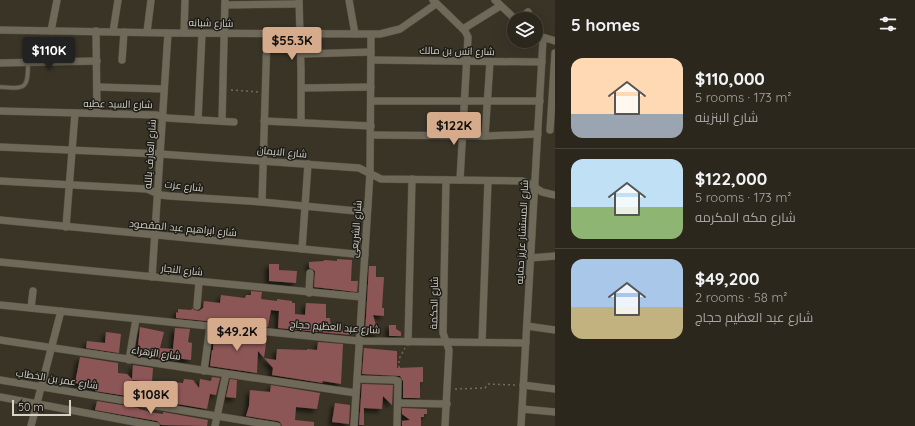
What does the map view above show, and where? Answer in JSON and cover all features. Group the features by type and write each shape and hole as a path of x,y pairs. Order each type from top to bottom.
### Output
{"street":[{"path":"51,31 57,0"},
{"path":"113,32 118,0"},
{"path":"147,32 151,0"},
{"path":"184,33 185,0"},
{"path":"349,0 355,34"},
{"path":"222,121 225,3 299,2 302,88 301,122"},
{"path":"435,2 463,29 468,37 460,180"},
{"name":"شارع شبانه","path":"0,30 168,33 385,34 400,29 435,2"},
{"path":"463,29 498,3 508,12"},
{"path":"96,31 97,113"},
{"path":"122,60 124,32"},
{"name":"شارع العارف بالله","path":"152,277 168,33"},
{"path":"198,120 202,33"},
{"path":"262,202 267,34"},
{"name":"شارع الشريعى","path":"354,426 370,173 371,34"},
{"path":"543,39 555,42"},
{"name":"شارع المستشار عزيز حمايه","path":"521,426 543,48"},
{"path":"371,135 485,136 552,130 555,53"},
{"name":"شارع انس بن مالك","path":"301,54 371,56 467,62 542,62"},
{"path":"0,63 97,61"},
{"path":"485,136 490,62"},
{"path":"97,87 164,89"},
{"path":"302,88 371,87"},
{"path":"371,101 540,101"},
{"name":"شارع السيد عطيه","path":"0,111 157,115 167,118 234,122"},
{"path":"66,227 75,113"},
{"path":"264,121 371,126"},
{"name":"شارع الايمان","path":"0,147 263,160 359,168 381,179 522,181 534,186 542,192 555,195"},
{"path":"302,249 308,164"},
{"path":"408,342 412,180"},
{"name":"شارع الحكمة","path":"445,426 449,350 443,333 446,180"},
{"path":"482,342 488,180"},
{"name":"شارع عزت","path":"0,181 69,186 147,189 169,196 262,202 367,212"},
{"name":"شارع ابراهيم عبد المقصود","path":"0,220 364,255"},
{"path":"530,258 555,256"},
{"name":"شارع النجار","path":"0,262 362,297"},
{"path":"309,293 310,274"},
{"path":"197,306 199,282"},
{"path":"31,308 33,291"},
{"name":"شارع عبد العظيم حجاج","path":"0,305 359,341 526,343"},
{"path":"32,426 61,311"},
{"path":"129,360 136,319"},
{"path":"204,371 210,326"},
{"path":"527,326 555,330"},
{"name":"شارع الزهراء","path":"0,340 356,393"},
{"path":"215,426 226,374"},
{"path":"357,379 398,381 397,426"},
{"name":"شارع عمر بن الخطاب","path":"0,380 277,426"},
{"path":"523,385 555,389"},
{"path":"0,398 156,426"},
{"path":"398,403 447,404"},
{"path":"522,409 555,412"}],"lane":[{"path":"0,87 16,88 24,85 28,80 28,62"}],"path":[{"path":"223,90 265,92"},
{"path":"398,381 399,359 408,342"},
{"path":"447,389 485,388 488,384 523,385"}],"building":[{"path":"337,259 352,260 351,281 358,281 357,292 314,287 315,271 309,268 309,262 324,260 337,261"},
{"path":"269,264 279,264 279,270 297,271 296,283 269,281"},
{"path":"369,266 376,266 376,277 384,277 382,308 384,308 384,316 373,315 379,335 365,334"},
{"path":"251,291 262,292 261,299 292,301 292,303 295,303 295,314 305,315 306,303 326,304 326,318 330,318 331,330 352,331 351,335 278,328 279,311 271,310 268,327 176,318 176,312 178,313 178,309 191,310 193,308 194,310 199,311 203,308 204,301 220,303 221,295 245,298 246,295 251,295"},
{"path":"389,325 396,325 396,329 401,332 401,336 389,336"},
{"path":"140,327 164,332 160,348 173,349 175,328 190,329 188,342 192,343 191,360 175,358 178,361 137,355"},
{"path":"106,332 121,334 119,353 86,348 87,341 105,343"},
{"path":"214,332 267,337 264,358 258,351 257,373 210,366"},
{"path":"318,342 343,344 341,384 322,381 323,383 272,375 273,368 264,358 276,360 277,349 317,350"},
{"path":"364,348 397,351 397,368 423,367 423,382 420,382 420,398 403,398 403,381 400,376 362,374"},
{"path":"80,357 118,363 118,373 127,374 132,379 133,365 153,368 152,382 132,380 141,389 140,398 95,391 96,387 75,383"},
{"path":"212,377 220,378 216,395 210,394 207,409 165,402 166,398 172,399 173,382 183,383 184,379 193,380 199,388 200,379 211,381"},
{"path":"230,379 237,380 236,398 226,397"},
{"path":"362,384 393,385 392,405 383,396 382,409 364,408 364,425 359,425"},
{"path":"271,385 320,393 317,409 296,407 295,420 314,422 314,426 282,426 278,421 246,416 249,406 250,390 270,392"},
{"path":"97,401 139,408 148,412 163,414 163,412 208,420 207,426 161,425 157,421 95,410"},
{"path":"335,403 350,405 349,424 332,422"},
{"path":"402,408 427,409 427,414 424,414 424,417 421,417 421,426 402,426 402,421 410,420 402,414"}]}
